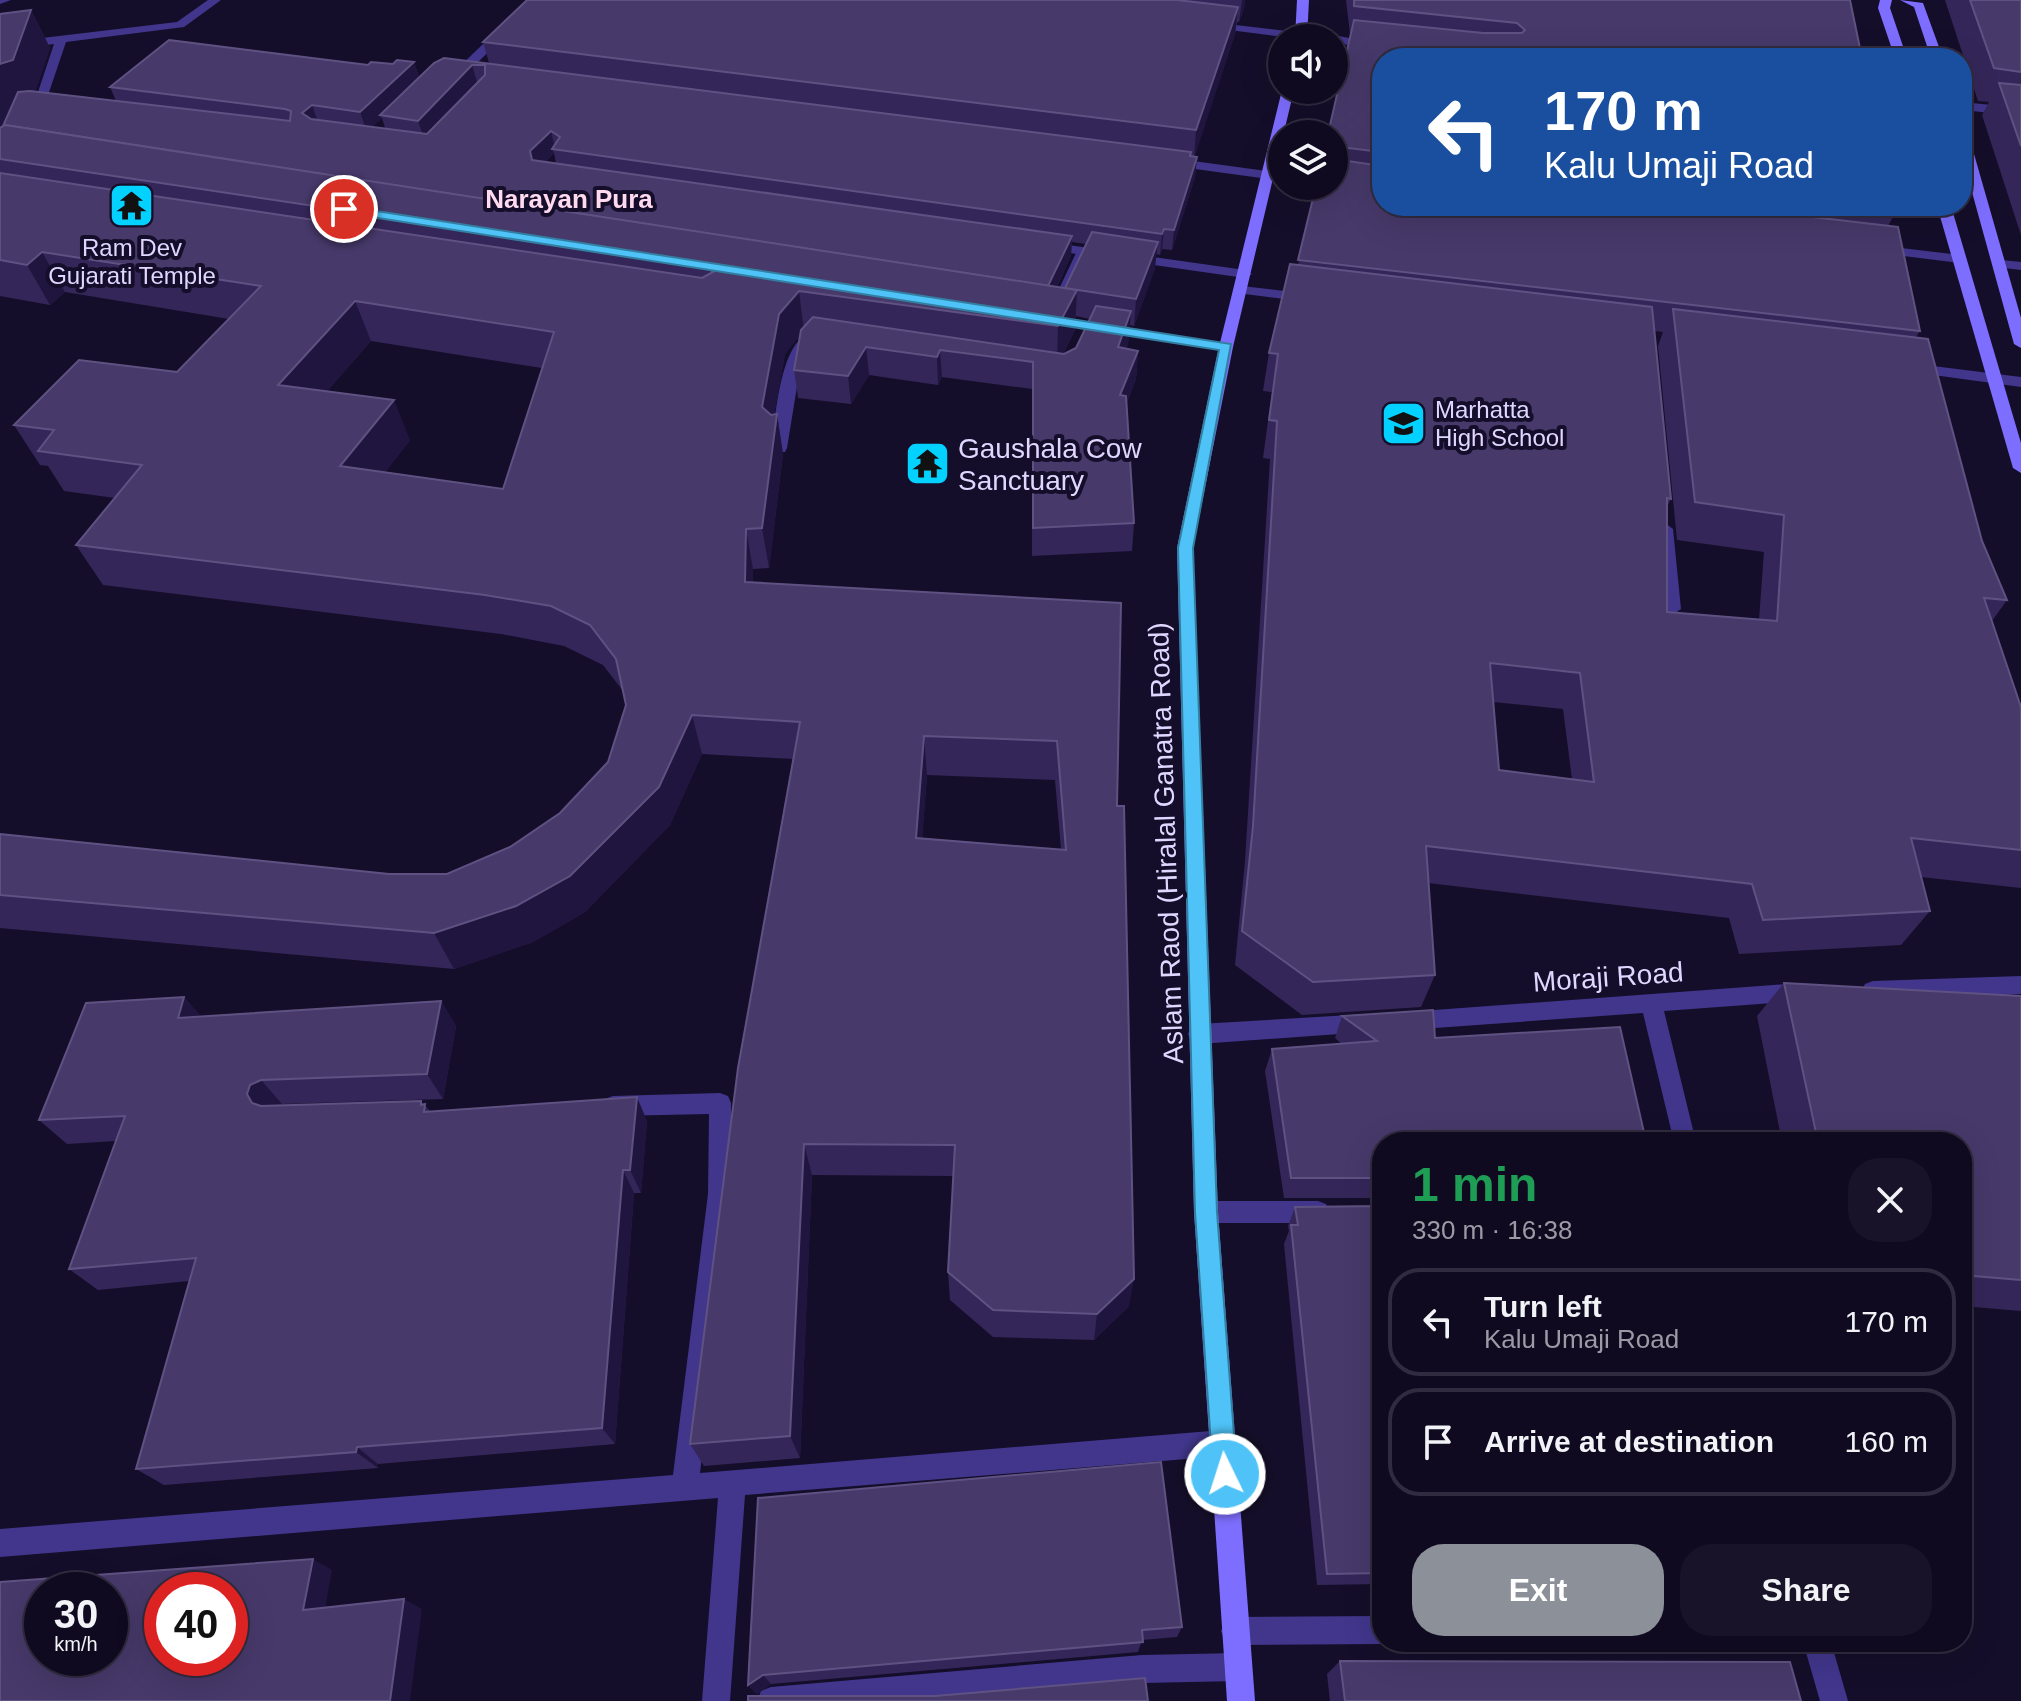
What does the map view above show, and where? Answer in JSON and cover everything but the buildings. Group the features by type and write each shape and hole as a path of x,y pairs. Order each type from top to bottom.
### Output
{"street":[{"path":"0,47 180,25 215,0"},
{"path":"476,74 456,72 535,0"},
{"path":"1302,24 1303,0"},
{"path":"1886,0 1884,8 1898,48"},
{"path":"1906,0 1919,5 1934,48"},
{"path":"1193,23 1268,33"},
{"path":"1348,40 1382,44"},
{"path":"17,118 22,106 47,104 61,41"},
{"path":"1972,107 2021,112"},
{"path":"1157,161 1268,175"},
{"path":"1972,167 2021,344"},
{"name":"Aslam Raod (Hiralal Ganatra Road)","path":"1241,1701 1206,1212 1185,548 1226,347 1268,199"},
{"path":"1947,216 2021,468"},
{"path":"1866,248 1960,259"},
{"path":"1036,249 1243,282 1318,299"},
{"path":"1080,256 1044,318 1085,331 1226,347"},
{"path":"2001,264 2021,266"},
{"path":"779,448 795,355 811,336 838,340"},
{"path":"1898,367 2021,382"},
{"path":"1663,514 1672,609"},
{"name":"Moraji Road","path":"1199,1034 1652,1005 1750,994 2021,985"},
{"path":"1652,1005 1683,1132"},
{"path":"595,1107 720,1103 720,1194 685,1486"},
{"path":"1206,1212 1338,1212"},
{"path":"0,1543 1223,1443"},
{"path":"716,1701 733,1481"},
{"path":"1235,1631 1372,1630"},
{"path":"1820,1652 1834,1701"},
{"path":"771,1701 1142,1669 1238,1667"}],"place":[{"name":"Ram Dev Gujarati Temple","path":"132,205"},
{"name":"Marhatta High School","path":"1404,423"},
{"name":"Gaushala Cow Sanctuary","path":"927,464"}],"district":[{"name":"Narayan Pura","path":"569,199"}],"route":[{"path":"344,209 1226,347 1185,548 1206,1212 1225,1474"}]}
